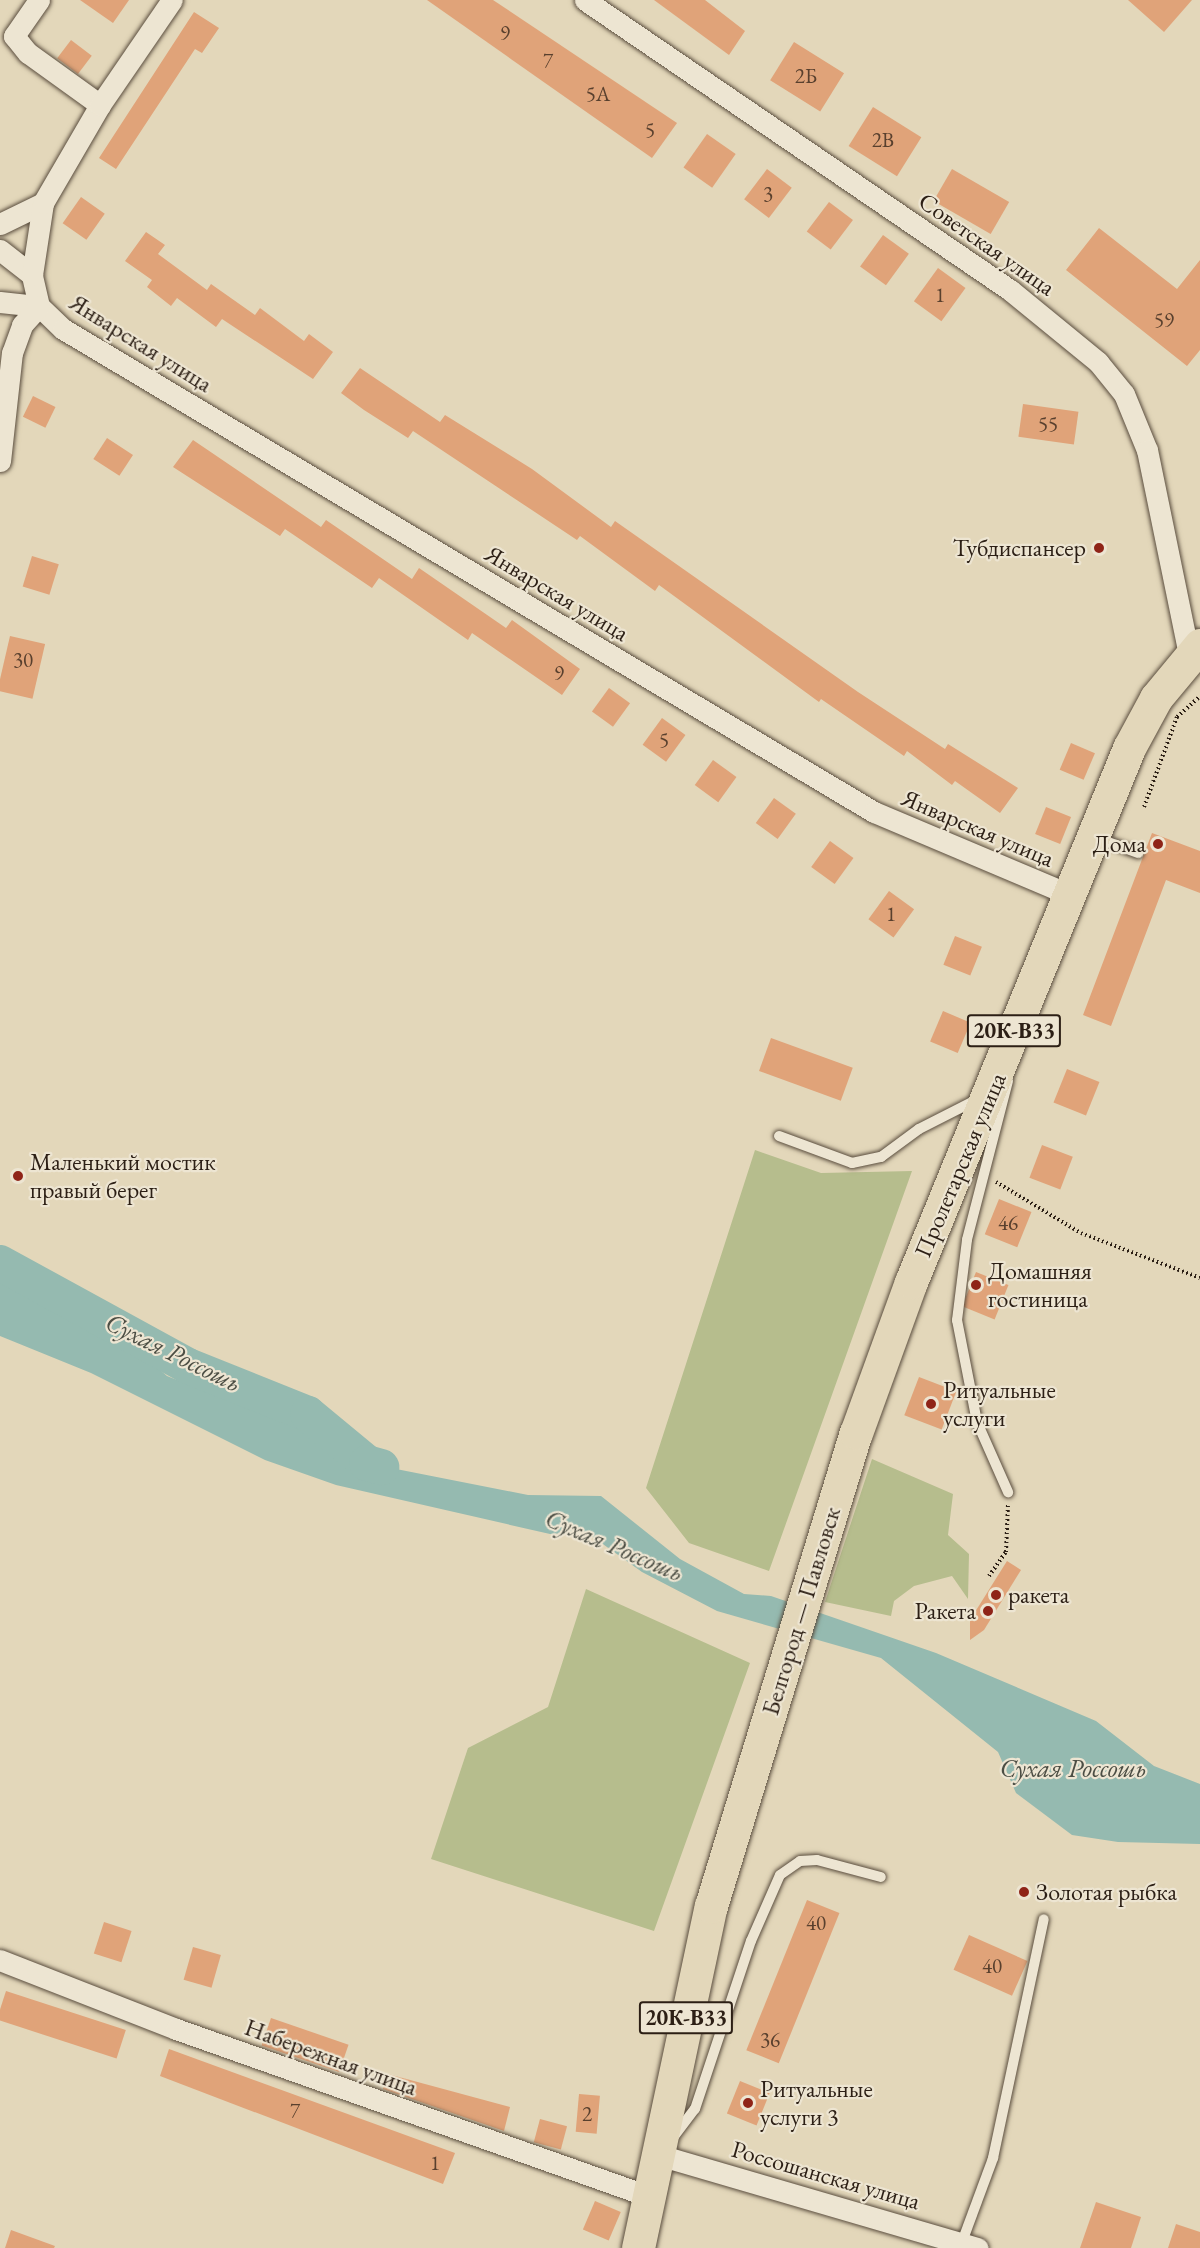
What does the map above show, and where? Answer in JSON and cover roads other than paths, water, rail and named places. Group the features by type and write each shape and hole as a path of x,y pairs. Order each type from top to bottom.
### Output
{"main road":[{"name":"Пролетарская улица","path":"856,1433 1066,893 1129,748 1194,650"},
{"name":"Белгород — Павловск","path":"659,2155 711,1906 856,1433"},
{"name":"20К-В33","path":"638,2248 659,2155"}],"street":[{"path":"39,0 14,36 28,53 100,105"},
{"path":"39,306 32,275 43,203 100,105 172,0"},
{"name":"Советская улица","path":"585,0 1010,290 1098,362 1124,394 1147,450 1194,650"},
{"path":"0,224 43,203"},
{"path":"0,250 32,275"},
{"path":"0,302 39,306"},
{"path":"0,460 12,353 22,325 39,306"},
{"name":"Январская улица","path":"39,306 63,329 874,812 1066,893"},
{"name":"Набережная улица","path":"0,1960 176,2029 648,2196"},
{"name":"Россошанская улица","path":"659,2155 970,2245"}],"lane":[{"path":"1091,836 1138,853"},
{"path":"1008,1492 977,1422 957,1320 967,1240 985,1176 1019,1018"},
{"path":"779,1136 852,1163 881,1157 991,1089"},
{"path":"659,2155 695,2109 754,1931 780,1875 800,1861 817,1860 881,1877"},
{"path":"970,2245 993,2158 1044,1919"}],"water":[{"name":"Сухая Россошь","path":"0,1251 53,1278 167,1376 248,1408 287,1406 391,1468 528,1495 601,1496 680,1559 744,1594 771,1596 936,1653 1096,1721 1154,1766 1200,1784 1200,1844 1118,1842 1072,1835 1016,1793 998,1752 881,1658 717,1611 642,1572 586,1532 550,1534 336,1485 265,1460 91,1373 0,1336"}],"waterway":[{"name":"Сухая Россошь","path":"0,1263 188,1366 308,1414 367,1463 381,1467"}],"place":[{"name":"Тубдиспансер","path":"1099,548"},
{"name":"Дома","path":"1158,844"},
{"name":"Маленький мостик правый берег","path":"18,1176"},
{"name":"Домашняя гостиница","path":"976,1285"},
{"name":"Ритуальные услуги","path":"931,1404"},
{"name":"ракета","path":"996,1595"},
{"name":"Ракета","path":"988,1611"},
{"name":"Золотая рыбка","path":"1024,1892"},
{"name":"Ритуальные услуги 3","path":"748,2103"}]}
